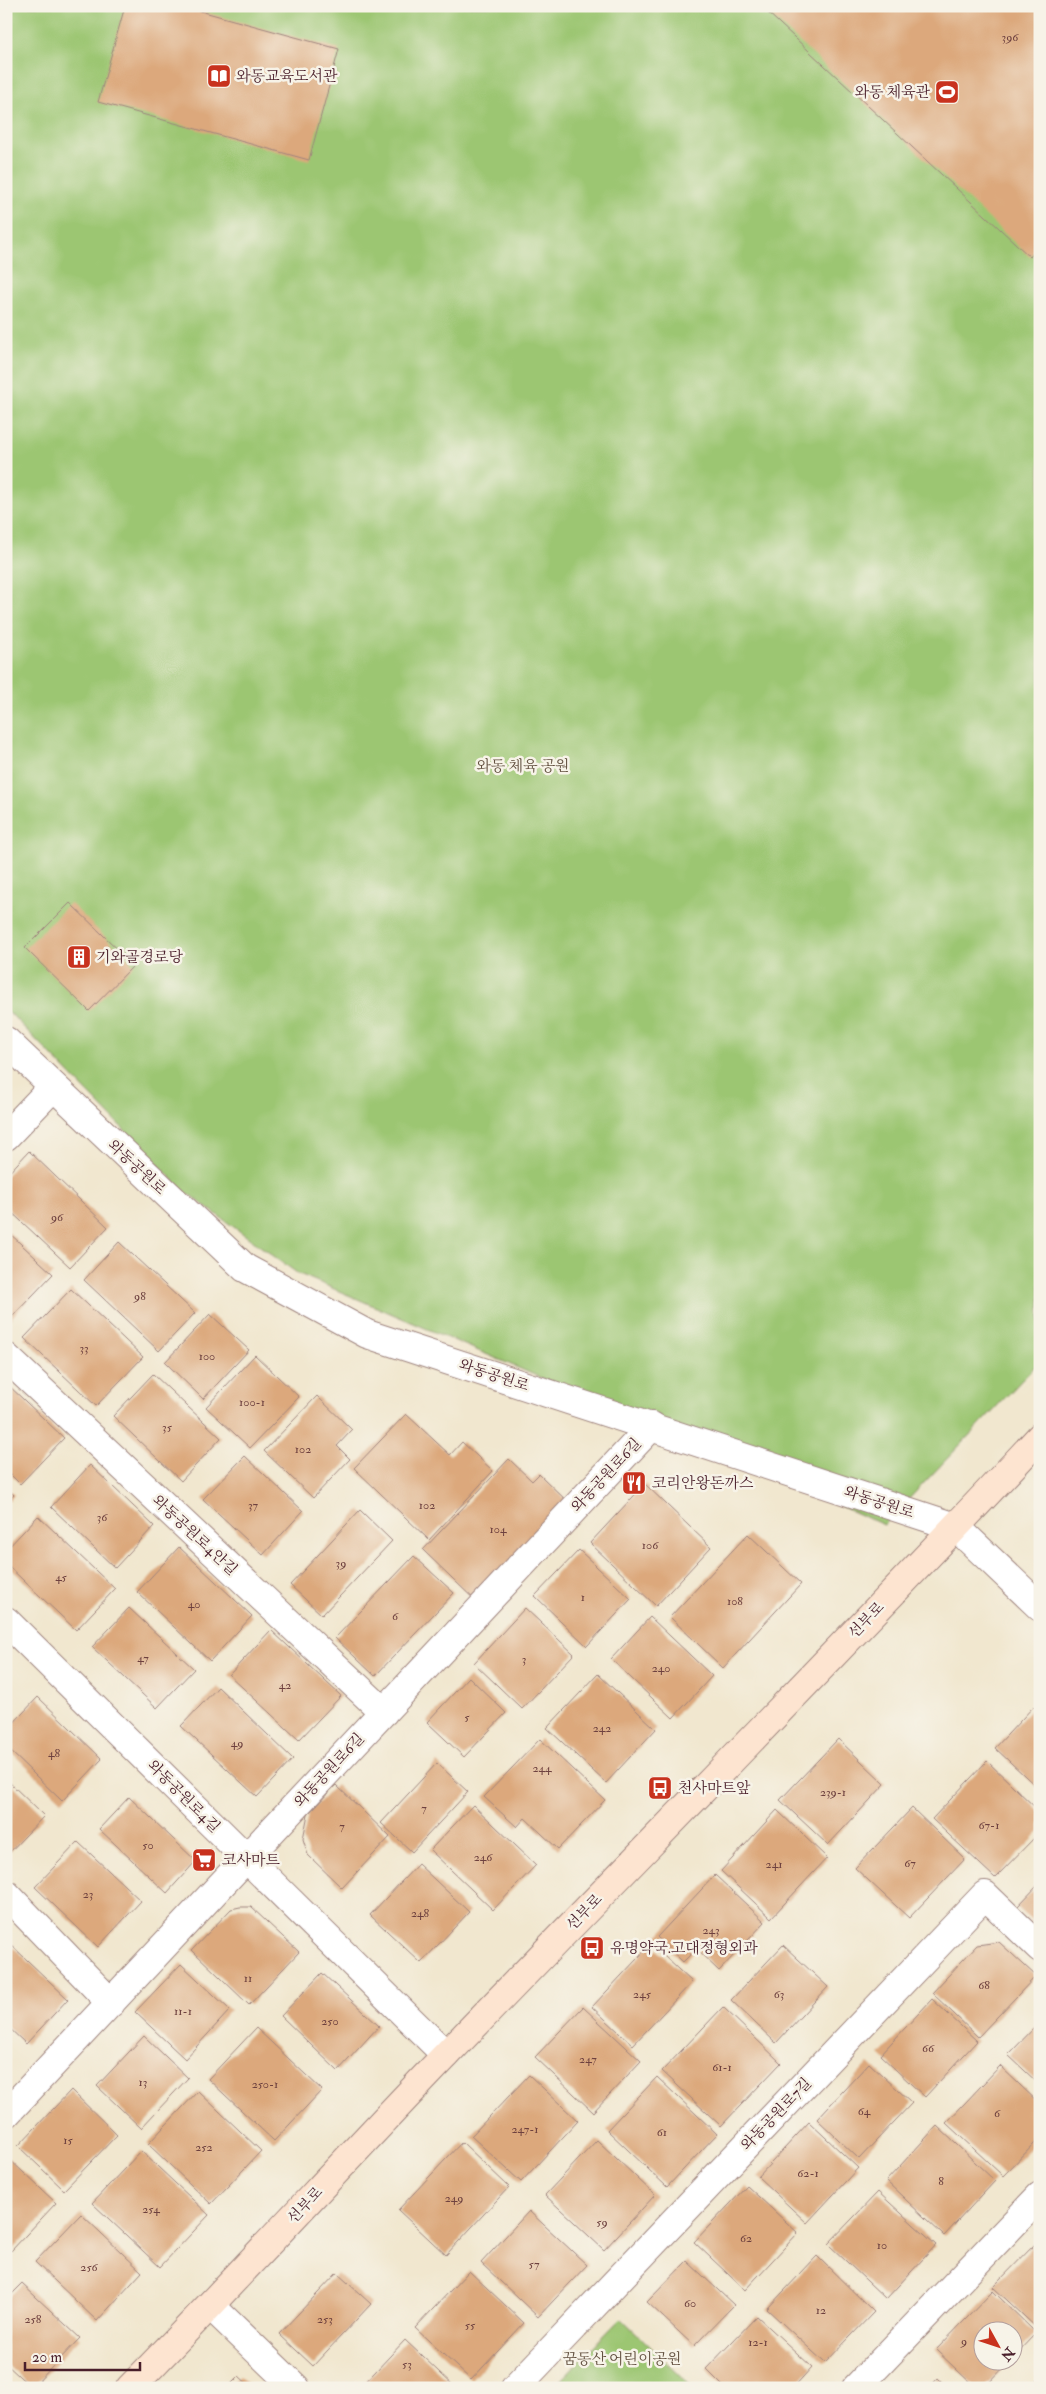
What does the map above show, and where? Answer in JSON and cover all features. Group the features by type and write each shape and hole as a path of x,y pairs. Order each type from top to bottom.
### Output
{"main road":[{"name":"선부로","path":"130,2388 211,2306 446,2055 956,1527 1040,1437"}],"street":[{"name":"와동공원로","path":"6,1041 245,1268 367,1334 956,1527 1040,1607"},
{"path":"6,1136 54,1086"},
{"name":"와동공원로4안길","path":"6,1357 384,1712"},
{"name":"와동공원로6길","path":"6,2114 652,1426"},
{"name":"와동공원로4길","path":"6,1620 446,2055"},
{"path":"6,1894 110,2003"},
{"name":"와동공원로7길","path":"515,2388 985,1895 1040,1948"},
{"path":"856,2388 1040,2196"},
{"path":"211,2306 296,2388"}],"green space":[{"name":"와동 체육 공원","path":"6,6 1040,6 1040,1361 884,1525 297,1273 183,1190 6,1009"},
{"name":"꿈동산 어린이공원","path":"621,2318 693,2388 553,2388"}],"building":[{"name":"와동교육도서관","path":"125,6 182,6 339,49 309,160 98,102"},
{"name":"와동 체육관","path":"768,6 1040,6 1040,246 1030,257 765,10"},
{"name":"기와골경로당","path":"70,903 134,965 89,1011 25,948"},
{"path":"29,1151 108,1227 70,1267 6,1207 6,1176"},
{"path":"6,1230 53,1274 10,1319 6,1315"},
{"path":"119,1242 195,1313 159,1351 84,1280"},
{"path":"71,1289 143,1357 96,1406 24,1338"},
{"path":"210,1314 249,1350 203,1399 165,1362"},
{"path":"255,1355 299,1397 250,1448 206,1407"},
{"path":"153,1374 221,1438 181,1481 113,1416"},
{"path":"6,1383 64,1438 20,1484 6,1470"},
{"path":"317,1396 352,1430 337,1446 350,1459 313,1498 264,1451"},
{"path":"406,1414 450,1455 462,1442 493,1471 429,1540 354,1468"},
{"path":"245,1456 303,1511 263,1555 203,1499"},
{"path":"509,1459 532,1481 539,1474 573,1507 481,1606 423,1550"},
{"path":"90,1465 154,1526 115,1568 51,1507"},
{"path":"645,1484 711,1547 656,1606 590,1543"},
{"path":"6,1487 14,1495 6,1503"},
{"path":"360,1510 392,1541 322,1615 290,1585"},
{"path":"38,1516 115,1589 76,1630 6,1564 6,1550"},
{"path":"748,1534 801,1584 723,1668 670,1617"},
{"path":"179,1547 252,1616 210,1661 137,1592"},
{"path":"579,1550 631,1599 587,1646 535,1596"},
{"path":"414,1556 454,1593 375,1676 335,1638"},
{"path":"129,1608 194,1669 157,1708 92,1647"},
{"path":"525,1608 574,1654 522,1709 474,1663"},
{"path":"650,1617 712,1676 673,1718 611,1659"},
{"path":"271,1630 341,1696 299,1740 229,1675"},
{"path":"598,1674 656,1729 606,1783 547,1728"},
{"path":"469,1677 506,1713 464,1757 427,1722"},
{"path":"218,1687 293,1759 257,1797 181,1726"},
{"path":"38,1697 102,1759 62,1801 6,1747 6,1731"},
{"path":"1034,1706 1040,1711 1040,1790 995,1748"},
{"path":"540,1739 605,1800 558,1849 525,1818 517,1827 484,1797"},
{"path":"838,1739 885,1784 828,1845 780,1800"},
{"path":"987,1761 1040,1812 1040,1832 995,1878 932,1819"},
{"path":"437,1763 468,1792 412,1852 381,1823"},
{"path":"6,1779 44,1816 6,1856"},
{"path":"336,1785 390,1837 342,1888 308,1855 303,1839 308,1814"},
{"path":"129,1797 196,1861 167,1893 99,1829"},
{"path":"473,1805 536,1865 493,1910 430,1850"},
{"path":"912,1808 965,1859 909,1918 855,1868"},
{"path":"777,1810 827,1858 771,1918 721,1871"},
{"path":"78,1842 141,1901 98,1947 35,1887"},
{"path":"418,1864 469,1912 421,1963 370,1915"},
{"path":"715,1875 765,1922 719,1971 696,1949 683,1962 657,1937"},
{"path":"1040,1883 1040,1929 1017,1907"},
{"path":"251,1907 299,1952 249,2005 192,1950 231,1909"},
{"path":"7,1941 68,1999 26,2044 6,2025"},
{"path":"999,1942 1036,1976 978,2037 932,1993 977,1945"},
{"path":"651,1944 692,1982 633,2045 592,2007"},
{"path":"783,1945 828,1987 776,2043 731,2000"},
{"path":"181,1964 230,2010 185,2059 135,2012"},
{"path":"322,1973 379,2026 338,2071 281,2016"},
{"path":"932,1999 977,2041 925,2097 880,2055"},
{"path":"583,2007 641,2061 593,2112 535,2057"},
{"path":"723,2007 781,2063 721,2126 662,2071"},
{"path":"1040,2022 1040,2085 1008,2055"},
{"path":"256,2028 322,2090 274,2141 208,2079"},
{"path":"144,2036 188,2078 141,2128 97,2086"},
{"path":"869,2063 912,2103 859,2159 817,2119"},
{"path":"1000,2066 1040,2104 1040,2138 1003,2176 946,2123"},
{"path":"529,2075 578,2121 521,2182 471,2136"},
{"path":"657,2077 717,2134 667,2187 607,2130"},
{"path":"71,2090 117,2135 64,2190 18,2146"},
{"path":"198,2091 261,2151 211,2204 148,2144"},
{"path":"809,2122 858,2168 807,2223 758,2177"},
{"path":"937,2126 995,2181 944,2236 886,2181"},
{"path":"597,2140 655,2195 604,2250 545,2195"},
{"path":"462,2142 509,2187 446,2255 398,2210"},
{"path":"141,2151 209,2215 160,2267 92,2203"},
{"path":"8,2158 56,2203 11,2251 6,2247 6,2160"},
{"path":"747,2186 798,2233 745,2290 694,2242"},
{"path":"878,2192 936,2245 886,2299 828,2244"},
{"path":"529,2211 587,2265 538,2317 481,2263"},
{"path":"81,2214 142,2272 97,2321 35,2262"},
{"path":"1040,2239 1040,2331 993,2287"},
{"path":"817,2256 874,2312 825,2363 767,2309"},
{"path":"687,2261 734,2305 694,2346 647,2302"},
{"path":"469,2271 524,2323 471,2380 415,2328"},
{"path":"337,2273 371,2304 313,2366 279,2334"},
{"path":"22,2284 80,2338 32,2388 6,2364 6,2300"},
{"path":"993,2291 1036,2333 1024,2346 1024,2322 974,2322 974,2372 999,2372 984,2388 976,2388 936,2350"},
{"path":"757,2316 812,2367 793,2388 725,2388 706,2369"},
{"path":"405,2340 456,2388 360,2388"},
{"path":"239,2376 252,2388 227,2388"},
{"path":"938,2378 948,2388 929,2388"},
{"path":"1040,2378 1040,2388 1031,2388"}],"place":[{"name":"와동교육도서관","path":"219,76"},
{"name":"와동 체육관","path":"947,92"},
{"name":"기와골경로당","path":"79,957"},
{"name":"코리안왕돈까스","path":"634,1483"},
{"name":"천사마트앞","path":"660,1788"},
{"name":"코사마트","path":"204,1860"},
{"name":"유명약국.고대정형외과","path":"592,1948"}]}
